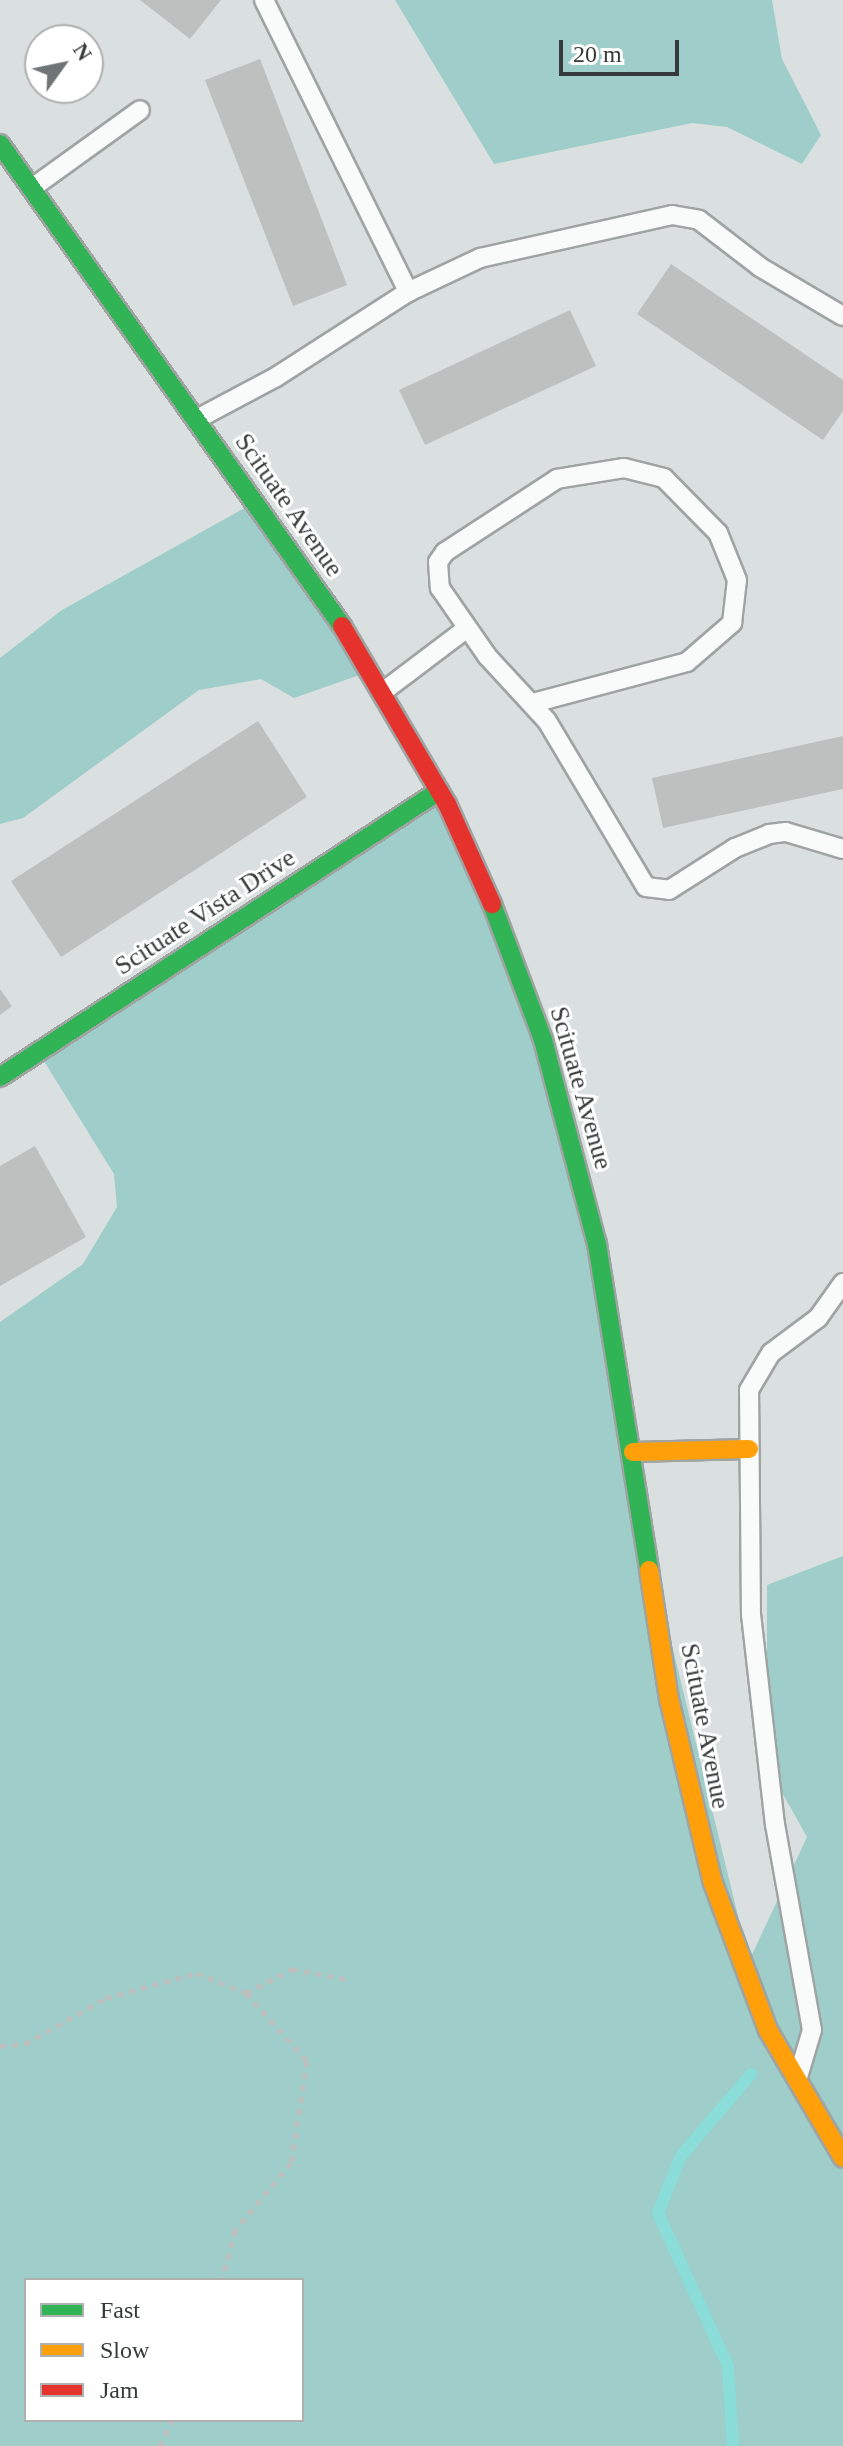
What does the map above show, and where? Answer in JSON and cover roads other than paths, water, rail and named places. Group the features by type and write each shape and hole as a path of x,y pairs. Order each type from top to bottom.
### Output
{"main road":[{"name":"Scituate Avenue","path":"0,144 197,419 384,691 439,791 501,923 547,1053 597,1244 685,1775 750,1986 795,2083 843,2158"},
{"name":"Scituate Vista Drive","path":"0,1077 439,791"},
{"path":"633,1452 749,1449"}],"lane":[{"path":"264,0 408,292"},
{"path":"32,188 140,110"},
{"path":"197,419 276,377 408,292 480,258 672,215 699,220 760,267 843,316"},
{"path":"533,703 687,662 719,641 732,623 737,580 718,533 698,506 648,470 601,469 557,479 438,562 440,588 466,629 533,703 646,887 669,890 735,848 769,834 786,832 843,849"},
{"path":"384,691 466,629"},
{"path":"795,2083 812,2030 775,1825 751,1615 749,1390 771,1353 818,1318 843,1283"}],"waterway":[{"path":"733,2446 728,2366 658,2213 681,2156 751,2074"}]}
